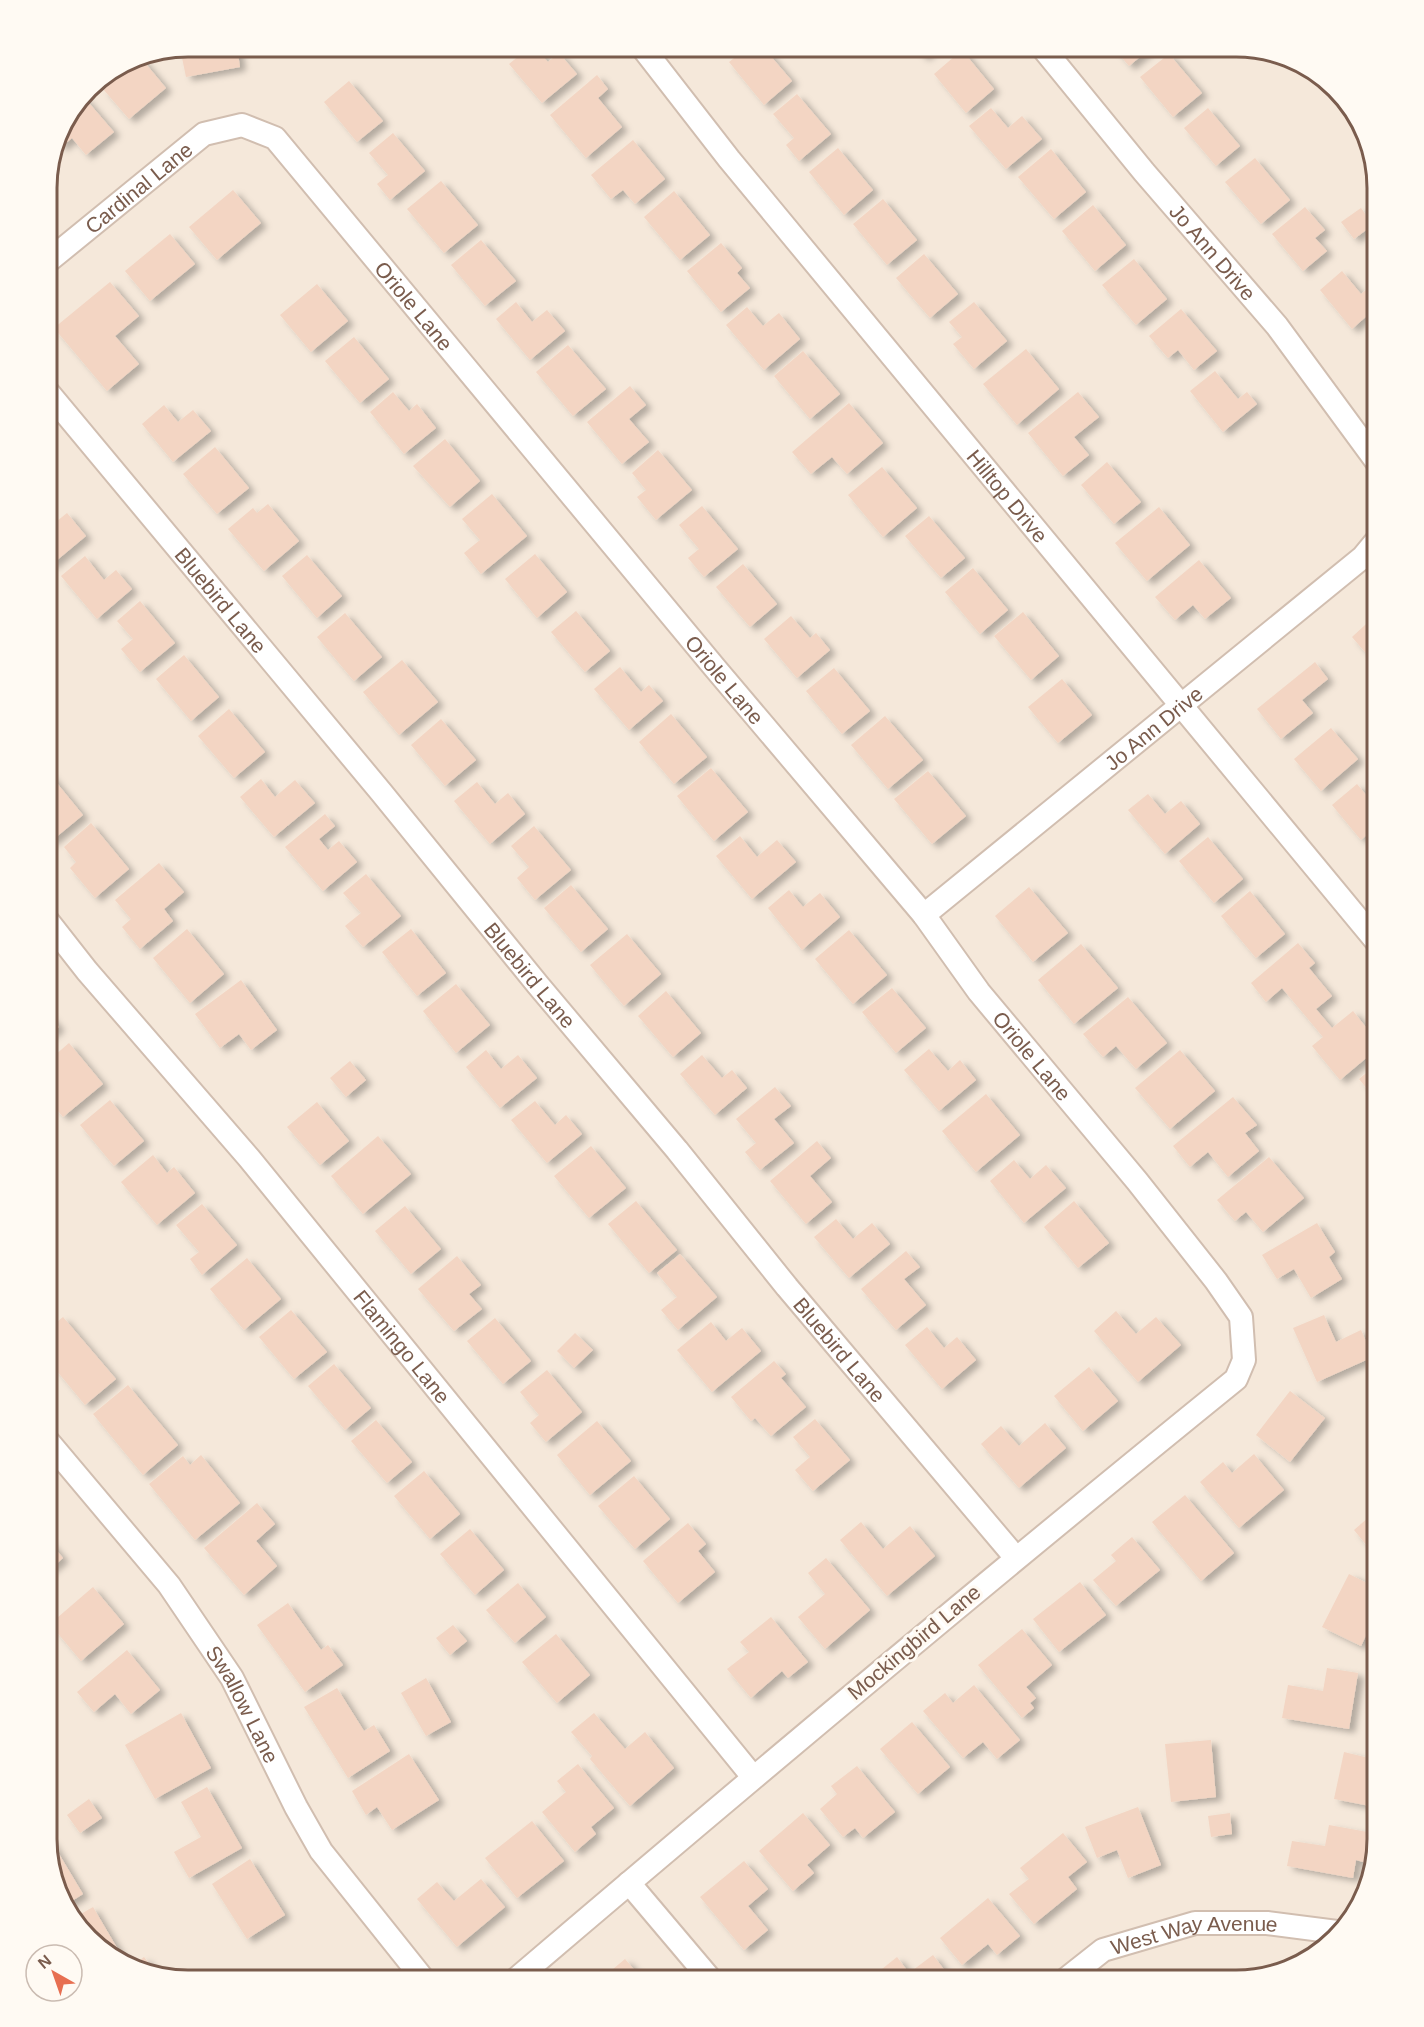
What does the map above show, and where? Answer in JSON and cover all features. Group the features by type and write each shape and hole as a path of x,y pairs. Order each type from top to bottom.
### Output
{"street":[{"name":"Hilltop Drive","path":"650,57 729,159 1367,930"},
{"name":"Jo Ann Drive","path":"1050,57 1144,172 1277,326 1367,448"},
{"name":"Oriole Lane","path":"204,134 242,125 275,138 924,915 979,992 1137,1181 1216,1281"},
{"name":"Cardinal Lane","path":"57,254 204,134"},
{"name":"Bluebird Lane","path":"57,403 381,792 538,986 677,1150 787,1287 1016,1558"},
{"name":"Jo Ann Drive","path":"924,915 1181,707 1367,552"},
{"name":"Flamingo Lane","path":"57,933 87,971 249,1158 753,1777"},
{"name":"Mockingbird Lane","path":"527,1970 753,1777 1236,1378 1244,1360 1241,1317 1216,1281"},
{"name":"Swallow Lane","path":"57,1452 170,1586 232,1678 296,1807 321,1851 416,1970"},
{"path":"629,1883 703,1970"},
{"name":"West Way Avenue","path":"1078,1970 1103,1950 1195,1923 1267,1923 1330,1931"}],"shaded area":[{"path":"179,57 1245,57 1278,64 1309,79 1345,115 1363,154 1367,188 1367,1839 1363,1873 1349,1904 1329,1932 1302,1952 1270,1966 1236,1970 179,1970 146,1963 115,1948 84,1919 75,1904 61,1873 57,1839 57,179 61,154 71,130 95,95 115,79 138,67"}],"building":[{"path":"182,57 238,57 240,67 186,77"},
{"path":"518,57 543,57 548,62 554,57 562,57 577,74 542,103 509,64"},
{"path":"735,57 772,57 792,81 764,105 729,62"},
{"path":"954,57 968,57 994,89 966,113 934,74"},
{"path":"1121,57 1140,57 1129,66"},
{"path":"1165,57 1172,57 1202,93 1173,117 1140,77"},
{"path":"146,64 166,88 129,119 103,89 116,79"},
{"path":"597,75 608,89 598,98 622,127 586,158 550,115"},
{"path":"349,81 383,121 357,142 324,102"},
{"path":"797,94 831,134 799,161 786,145 794,138 773,114"},
{"path":"89,103 114,132 86,155 72,138 65,144 75,122"},
{"path":"991,108 1008,128 1022,116 1042,139 1006,169 969,126"},
{"path":"1208,108 1240,146 1216,166 1184,128"},
{"path":"393,133 425,171 390,200 377,184 388,175 369,153"},
{"path":"633,140 665,179 635,204 623,190 611,199 591,175"},
{"path":"838,148 873,190 844,215 809,172"},
{"path":"1051,149 1086,192 1054,219 1018,177"},
{"path":"1255,158 1290,200 1261,224 1225,182"},
{"path":"441,181 478,225 444,253 407,209"},
{"path":"233,190 261,223 217,260 189,227"},
{"path":"674,191 710,235 680,260 644,217"},
{"path":"883,199 917,240 887,265 853,224"},
{"path":"1093,205 1126,245 1095,271 1062,231"},
{"path":"1305,207 1325,230 1315,238 1327,251 1303,271 1272,234"},
{"path":"1361,208 1367,216 1367,229 1354,239 1341,222"},
{"path":"170,234 195,264 150,301 125,271"},
{"path":"481,240 516,281 485,306 451,265"},
{"path":"721,243 742,268 737,273 750,288 721,312 687,271"},
{"path":"924,254 958,294 930,318 896,278"},
{"path":"1134,259 1167,299 1136,325 1102,285"},
{"path":"1342,271 1361,294 1367,289 1367,316 1352,329 1320,290"},
{"path":"110,282 139,316 115,336 139,364 107,391 57,332 57,326"},
{"path":"317,284 348,321 311,352 280,315"},
{"path":"516,302 532,322 547,310 565,331 530,360 496,319"},
{"path":"974,302 1007,341 974,369 953,344 962,337 949,322"},
{"path":"747,307 763,326 779,313 800,339 764,370 726,325"},
{"path":"1181,309 1217,351 1194,370 1178,350 1168,358 1149,336"},
{"path":"354,337 389,379 360,403 325,361"},
{"path":"568,345 606,389 573,416 536,372"},
{"path":"1026,349 1059,389 1017,425 983,384"},
{"path":"803,351 840,394 810,419 774,376"},
{"path":"1215,371 1238,399 1247,392 1257,404 1223,432 1190,391"},
{"path":"630,386 646,405 629,419 649,442 622,464 587,422"},
{"path":"393,392 409,411 417,404 436,428 404,454 370,412"},
{"path":"1078,392 1099,417 1074,437 1089,455 1063,476 1028,433"},
{"path":"849,403 883,443 847,474 832,457 811,474 792,452"},
{"path":"164,405 178,422 193,410 211,431 173,462 142,424"},
{"path":"445,439 480,481 450,507 413,466"},
{"path":"215,447 249,488 217,514 183,474"},
{"path":"658,450 692,490 656,520 637,497 646,490 632,473"},
{"path":"1107,462 1141,502 1114,524 1081,485"},
{"path":"882,467 917,508 883,537 848,495"},
{"path":"492,494 527,536 481,574 464,553 480,540 462,519"},
{"path":"268,504 299,541 264,571 228,529 253,508 257,513"},
{"path":"702,506 738,549 704,577 688,558 699,549 679,525"},
{"path":"1159,507 1190,545 1147,581 1115,543"},
{"path":"67,513 86,536 57,560 57,521"},
{"path":"929,516 965,558 941,578 905,536"},
{"path":"535,554 567,592 537,618 505,579"},
{"path":"307,555 342,596 317,618 282,576"},
{"path":"85,556 104,580 116,570 132,589 97,619 61,576"},
{"path":"1199,560 1231,598 1205,619 1193,605 1175,620 1155,597"},
{"path":"743,564 777,604 750,627 716,587"},
{"path":"973,568 1008,610 980,634 945,592"},
{"path":"140,601 175,643 140,672 121,649 133,639 117,621"},
{"path":"576,611 610,651 585,672 551,632"},
{"path":"1023,612 1059,656 1031,680 994,636"},
{"path":"345,613 382,657 354,681 317,637"},
{"path":"791,616 810,638 816,633 830,650 797,678 764,639"},
{"path":"1367,623 1367,654 1352,637"},
{"path":"184,655 219,697 191,721 156,679"},
{"path":"402,660 438,702 399,735 363,692"},
{"path":"1315,662 1328,679 1302,700 1313,713 1281,739 1257,709"},
{"path":"620,667 641,692 649,685 663,701 629,730 594,689"},
{"path":"834,668 870,711 842,734 806,691"},
{"path":"1062,679 1092,715 1058,743 1028,707"},
{"path":"229,709 265,752 234,778 198,736"},
{"path":"671,714 707,757 674,784 639,742"},
{"path":"885,716 923,760 888,789 851,745"},
{"path":"441,719 476,760 445,786 411,745"},
{"path":"1331,728 1358,759 1321,791 1294,759"},
{"path":"711,768 748,812 714,841 677,796"},
{"path":"928,771 966,816 932,844 894,799"},
{"path":"261,779 275,797 295,780 315,803 274,837 240,797"},
{"path":"477,782 495,804 508,793 525,814 490,844 454,801"},
{"path":"57,783 83,815 57,836"},
{"path":"1357,784 1367,796 1367,835 1361,840 1332,805"},
{"path":"1148,794 1165,814 1181,801 1200,824 1165,854 1128,810"},
{"path":"325,814 335,826 319,839 328,850 339,841 357,862 323,891 285,847"},
{"path":"91,823 129,869 95,898 70,868 76,862 64,847"},
{"path":"534,826 571,870 535,900 517,878 529,867 511,846"},
{"path":"740,836 757,857 777,840 796,862 752,899 716,856"},
{"path":"1208,837 1243,879 1214,903 1179,861"},
{"path":"159,863 184,892 164,909 173,921 140,949 122,927 131,919 115,900"},
{"path":"366,874 401,916 363,947 345,926 361,913 343,893"},
{"path":"571,885 608,929 581,952 544,908"},
{"path":"1029,887 1068,933 1033,962 995,916"},
{"path":"789,890 803,907 820,893 840,917 802,950 768,908"},
{"path":"1250,891 1285,934 1256,958 1221,916"},
{"path":"187,929 224,974 190,1003 153,958"},
{"path":"411,929 446,973 417,996 382,952"},
{"path":"849,930 887,975 853,1004 815,959"},
{"path":"627,934 661,974 624,1006 590,965"},
{"path":"1298,943 1315,963 1309,968 1332,996 1316,1009 1332,1028 1353,1011 1367,1028 1367,1057 1340,1080 1312,1046 1323,1037 1282,988 1266,1002 1251,983"},
{"path":"1081,944 1118,988 1074,1024 1038,980"},
{"path":"241,980 277,1030 251,1050 239,1034 220,1048 195,1014"},
{"path":"456,984 490,1025 456,1053 423,1011"},
{"path":"892,988 926,1028 896,1053 862,1012"},
{"path":"666,991 701,1033 673,1057 638,1016"},
{"path":"1128,997 1167,1043 1136,1069 1116,1046 1103,1057 1083,1034"},
{"path":"69,1043 103,1084 63,1117 57,1110 57,1053"},
{"path":"929,1049 948,1071 960,1060 976,1080 939,1111 904,1070"},
{"path":"486,1050 501,1069 518,1055 537,1078 500,1108 466,1067"},
{"path":"1180,1050 1215,1091 1170,1129 1135,1088"},
{"path":"702,1055 722,1078 732,1070 747,1088 715,1115 680,1074"},
{"path":"350,1061 366,1080 346,1097 330,1078"},
{"path":"1367,1072 1367,1089 1359,1079"},
{"path":"775,1087 791,1106 774,1119 794,1143 760,1170 745,1152 756,1143 736,1119"},
{"path":"986,1094 1020,1135 976,1172 942,1131"},
{"path":"1233,1097 1257,1125 1245,1133 1259,1151 1228,1177 1208,1152 1190,1167 1173,1146"},
{"path":"110,1100 144,1141 114,1166 80,1125"},
{"path":"535,1101 555,1125 566,1115 582,1134 547,1163 511,1120"},
{"path":"317,1102 349,1141 320,1165 287,1127"},
{"path":"378,1136 411,1174 363,1214 331,1176"},
{"path":"817,1141 831,1158 810,1176 832,1202 806,1224 770,1181"},
{"path":"591,1146 626,1188 589,1218 554,1176"},
{"path":"153,1155 167,1173 174,1167 195,1193 157,1225 121,1182"},
{"path":"1269,1157 1304,1198 1263,1232 1246,1212 1235,1221 1217,1200"},
{"path":"1014,1160 1030,1179 1046,1165 1066,1188 1024,1223 990,1181"},
{"path":"636,1201 677,1250 649,1273 608,1224"},
{"path":"1074,1201 1109,1243 1078,1268 1044,1227"},
{"path":"202,1204 237,1245 202,1275 190,1259 199,1252 176,1225"},
{"path":"405,1206 441,1249 411,1274 375,1231"},
{"path":"836,1219 853,1239 872,1223 890,1244 849,1278 814,1237"},
{"path":"1317,1223 1335,1252 1329,1257 1342,1279 1311,1298 1294,1269 1277,1279 1262,1255"},
{"path":"906,1251 920,1267 904,1279 926,1305 896,1330 861,1289"},
{"path":"680,1254 717,1297 678,1330 661,1310 677,1297 657,1273"},
{"path":"457,1256 481,1285 469,1294 482,1309 454,1331 418,1289"},
{"path":"247,1258 281,1299 244,1330 210,1289"},
{"path":"291,1310 327,1352 294,1379 259,1337"},
{"path":"1116,1311 1136,1334 1156,1317 1181,1345 1138,1382 1094,1331"},
{"path":"1324,1315 1336,1342 1361,1330 1367,1344 1367,1360 1317,1382 1293,1328"},
{"path":"63,1317 116,1379 85,1405 57,1371 57,1322"},
{"path":"495,1318 531,1361 503,1384 467,1341"},
{"path":"711,1322 726,1341 742,1328 761,1351 712,1392 677,1350"},
{"path":"927,1327 944,1348 957,1337 976,1360 942,1389 905,1345"},
{"path":"575,1333 593,1350 574,1368 557,1351"},
{"path":"774,1361 786,1374 781,1378 806,1407 771,1436 755,1418 751,1421 731,1397"},
{"path":"334,1364 371,1408 345,1430 308,1386"},
{"path":"1089,1367 1118,1401 1083,1431 1054,1396"},
{"path":"547,1370 582,1412 546,1442 530,1423 539,1415 520,1392"},
{"path":"128,1385 178,1445 143,1475 93,1414"},
{"path":"1290,1391 1325,1418 1290,1462 1256,1435"},
{"path":"815,1419 850,1460 813,1491 795,1470 810,1457 793,1437"},
{"path":"376,1420 412,1462 387,1483 351,1441"},
{"path":"597,1421 631,1461 590,1495 557,1455"},
{"path":"1045,1423 1066,1448 1019,1488 981,1444 1001,1426 1019,1446"},
{"path":"1254,1454 1284,1490 1239,1528 1200,1482 1223,1462 1232,1473"},
{"path":"201,1455 240,1503 195,1540 149,1484 183,1456 190,1465"},
{"path":"424,1471 460,1514 430,1539 394,1496"},
{"path":"634,1476 670,1519 635,1549 598,1506"},
{"path":"1185,1495 1234,1553 1201,1581 1152,1522"},
{"path":"257,1503 275,1524 256,1541 277,1566 244,1595 204,1548"},
{"path":"1367,1519 1367,1546 1354,1530"},
{"path":"861,1522 883,1549 910,1526 935,1556 887,1596 840,1540"},
{"path":"688,1523 706,1544 698,1551 715,1572 678,1603 643,1561"},
{"path":"470,1529 504,1570 475,1595 440,1554"},
{"path":"1132,1537 1160,1570 1116,1606 1093,1580 1116,1561 1111,1555"},
{"path":"57,1551 63,1558 57,1563"},
{"path":"826,1558 870,1610 825,1649 798,1617 825,1594 808,1573"},
{"path":"1349,1574 1367,1583 1367,1633 1361,1646 1322,1627"},
{"path":"1080,1582 1106,1615 1059,1652 1033,1619"},
{"path":"518,1583 546,1617 515,1643 486,1610"},
{"path":"93,1587 124,1624 81,1661 57,1632 57,1618"},
{"path":"288,1603 321,1650 328,1645 343,1665 305,1692 257,1625"},
{"path":"771,1617 808,1662 788,1678 782,1671 751,1698 727,1669 749,1652 740,1642"},
{"path":"453,1625 467,1641 450,1655 436,1638"},
{"path":"1022,1629 1052,1665 1026,1687 1036,1698 1030,1703 1034,1708 1022,1718 978,1665"},
{"path":"556,1634 590,1675 557,1703 522,1662"},
{"path":"127,1650 160,1690 131,1714 115,1694 94,1712 77,1692"},
{"path":"1327,1668 1358,1673 1349,1729 1282,1718 1288,1685 1323,1691"},
{"path":"426,1678 451,1722 426,1736 401,1693"},
{"path":"974,1685 1020,1740 997,1759 983,1742 963,1758 923,1711 945,1693 953,1703"},
{"path":"337,1688 364,1731 374,1725 390,1751 348,1778 304,1707"},
{"path":"181,1713 211,1768 155,1799 125,1745"},
{"path":"594,1713 625,1749 645,1732 674,1768 630,1806 590,1759 592,1756 571,1732"},
{"path":"912,1722 950,1767 918,1794 880,1749"},
{"path":"1211,1740 1216,1797 1171,1802 1165,1744"},
{"path":"1344,1752 1367,1758 1367,1805 1334,1799"},
{"path":"409,1754 439,1800 392,1830 377,1807 366,1815 352,1791"},
{"path":"578,1764 614,1808 591,1827 596,1834 575,1852 542,1812 566,1792 557,1781"},
{"path":"857,1766 895,1812 863,1838 855,1828 843,1837 820,1809 837,1794 831,1786"},
{"path":"207,1787 242,1848 189,1878 174,1852 201,1837 181,1802"},
{"path":"89,1799 102,1818 80,1833 67,1815"},
{"path":"1138,1807 1161,1865 1128,1878 1117,1850 1097,1858 1085,1827"},
{"path":"803,1813 830,1845 807,1865 814,1873 793,1891 759,1851"},
{"path":"1230,1813 1232,1834 1211,1837 1208,1816"},
{"path":"532,1821 564,1861 517,1898 485,1858"},
{"path":"1329,1825 1367,1832 1365,1862 1356,1860 1353,1878 1287,1866 1292,1841 1325,1846"},
{"path":"1063,1833 1087,1862 1068,1877 1077,1889 1034,1924 1009,1894 1029,1879 1020,1868"},
{"path":"58,1852 83,1894 73,1900 61,1873"},
{"path":"250,1859 285,1915 247,1939 212,1884"},
{"path":"744,1861 768,1889 748,1906 768,1930 744,1950 700,1897"},
{"path":"481,1879 505,1907 457,1947 417,1899 437,1882 454,1901"},
{"path":"988,1898 1020,1936 997,1955 988,1944 962,1965 940,1938"},
{"path":"93,1907 118,1950 102,1937 81,1914"},
{"path":"933,1955 944,1970 913,1970"},
{"path":"144,1957 149,1964 146,1963 140,1960"},
{"path":"897,1957 907,1970 881,1970"},
{"path":"625,1959 634,1970 612,1970"}]}
